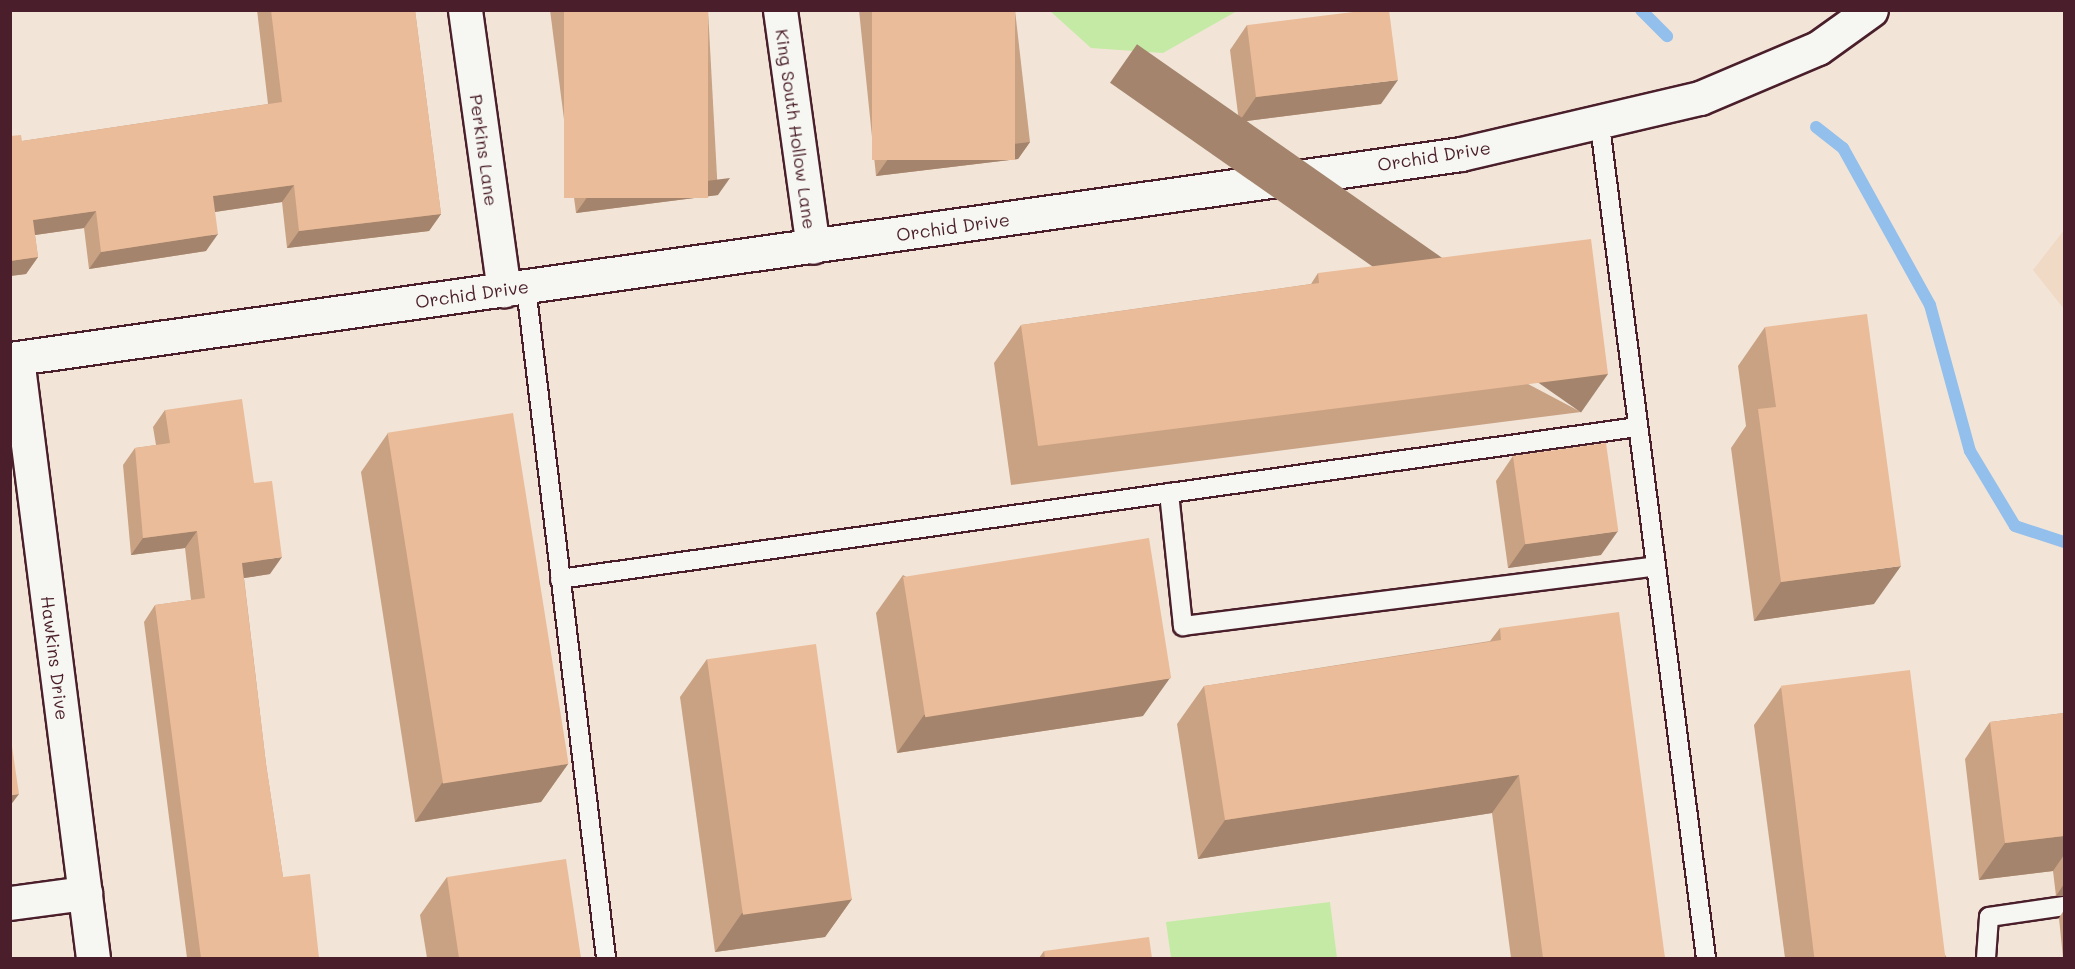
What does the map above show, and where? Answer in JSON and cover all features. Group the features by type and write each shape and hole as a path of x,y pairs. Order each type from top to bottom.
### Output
{"street":[{"name":"Perkins Lane","path":"465,10 515,289"},
{"name":"King South Hollow Lane","path":"780,10 813,247"},
{"name":"Orchid Drive","path":"14,359 1461,154 1600,126 1700,98 1818,48 1871,10"},
{"name":"Hawkins Drive","path":"14,359 93,958"},
{"path":"10,903 85,893"}],"lane":[{"path":"1600,126 1706,958"},
{"path":"515,289 537,385 606,958"},
{"path":"560,579 1637,427"},
{"path":"1169,493 1183,626 1655,566"},
{"path":"1986,958 1989,917 2064,906"}],"shaded area":[{"path":"2064,230 2064,309 2033,270"}],"green space":[{"path":"1050,11 1237,11 1163,53 1091,48"},
{"path":"1330,902 1337,958 1171,958 1166,922"}],"building":[{"path":"271,10 415,10 441,214 299,231 294,185 213,196 218,234 101,252 96,211 33,220 38,257 10,261 10,136 21,135 22,141 282,102"},
{"path":"564,10 708,10 708,198 564,198"},
{"path":"872,10 1015,10 1015,160 872,160"},
{"path":"1369,10 1389,10 1398,80 1256,97 1247,25"},
{"path":"1591,239 1608,374 1038,446 1021,325 1319,283 1318,273"},
{"path":"1867,314 1901,566 1781,582 1758,409 1776,407 1765,327"},
{"path":"242,399 254,483 272,481 282,557 242,563 266,764 283,877 310,874 319,958 201,958 155,605 205,598 197,531 143,538 135,448 170,443 165,410"},
{"path":"513,413 569,764 443,783 388,433"},
{"path":"1606,443 1618,531 1525,544 1513,456"},
{"path":"1149,538 1171,678 925,717 903,577"},
{"path":"1619,612 1665,958 1543,958 1519,775 1225,820 1204,686 1501,640 1500,628"},
{"path":"816,644 852,899 743,915 707,659"},
{"path":"1910,670 1945,958 1814,958 1781,686"},
{"path":"2064,713 2064,836 2005,843 1990,722"},
{"path":"10,733 19,794 10,795"},
{"path":"566,859 581,958 459,958 447,877"},
{"path":"1149,937 1152,958 1045,958 1044,951"}],"waterway":[{"path":"1641,10 1667,36"},
{"path":"1816,127 1843,148 1930,305 1970,451 2015,526 2064,542"}]}
